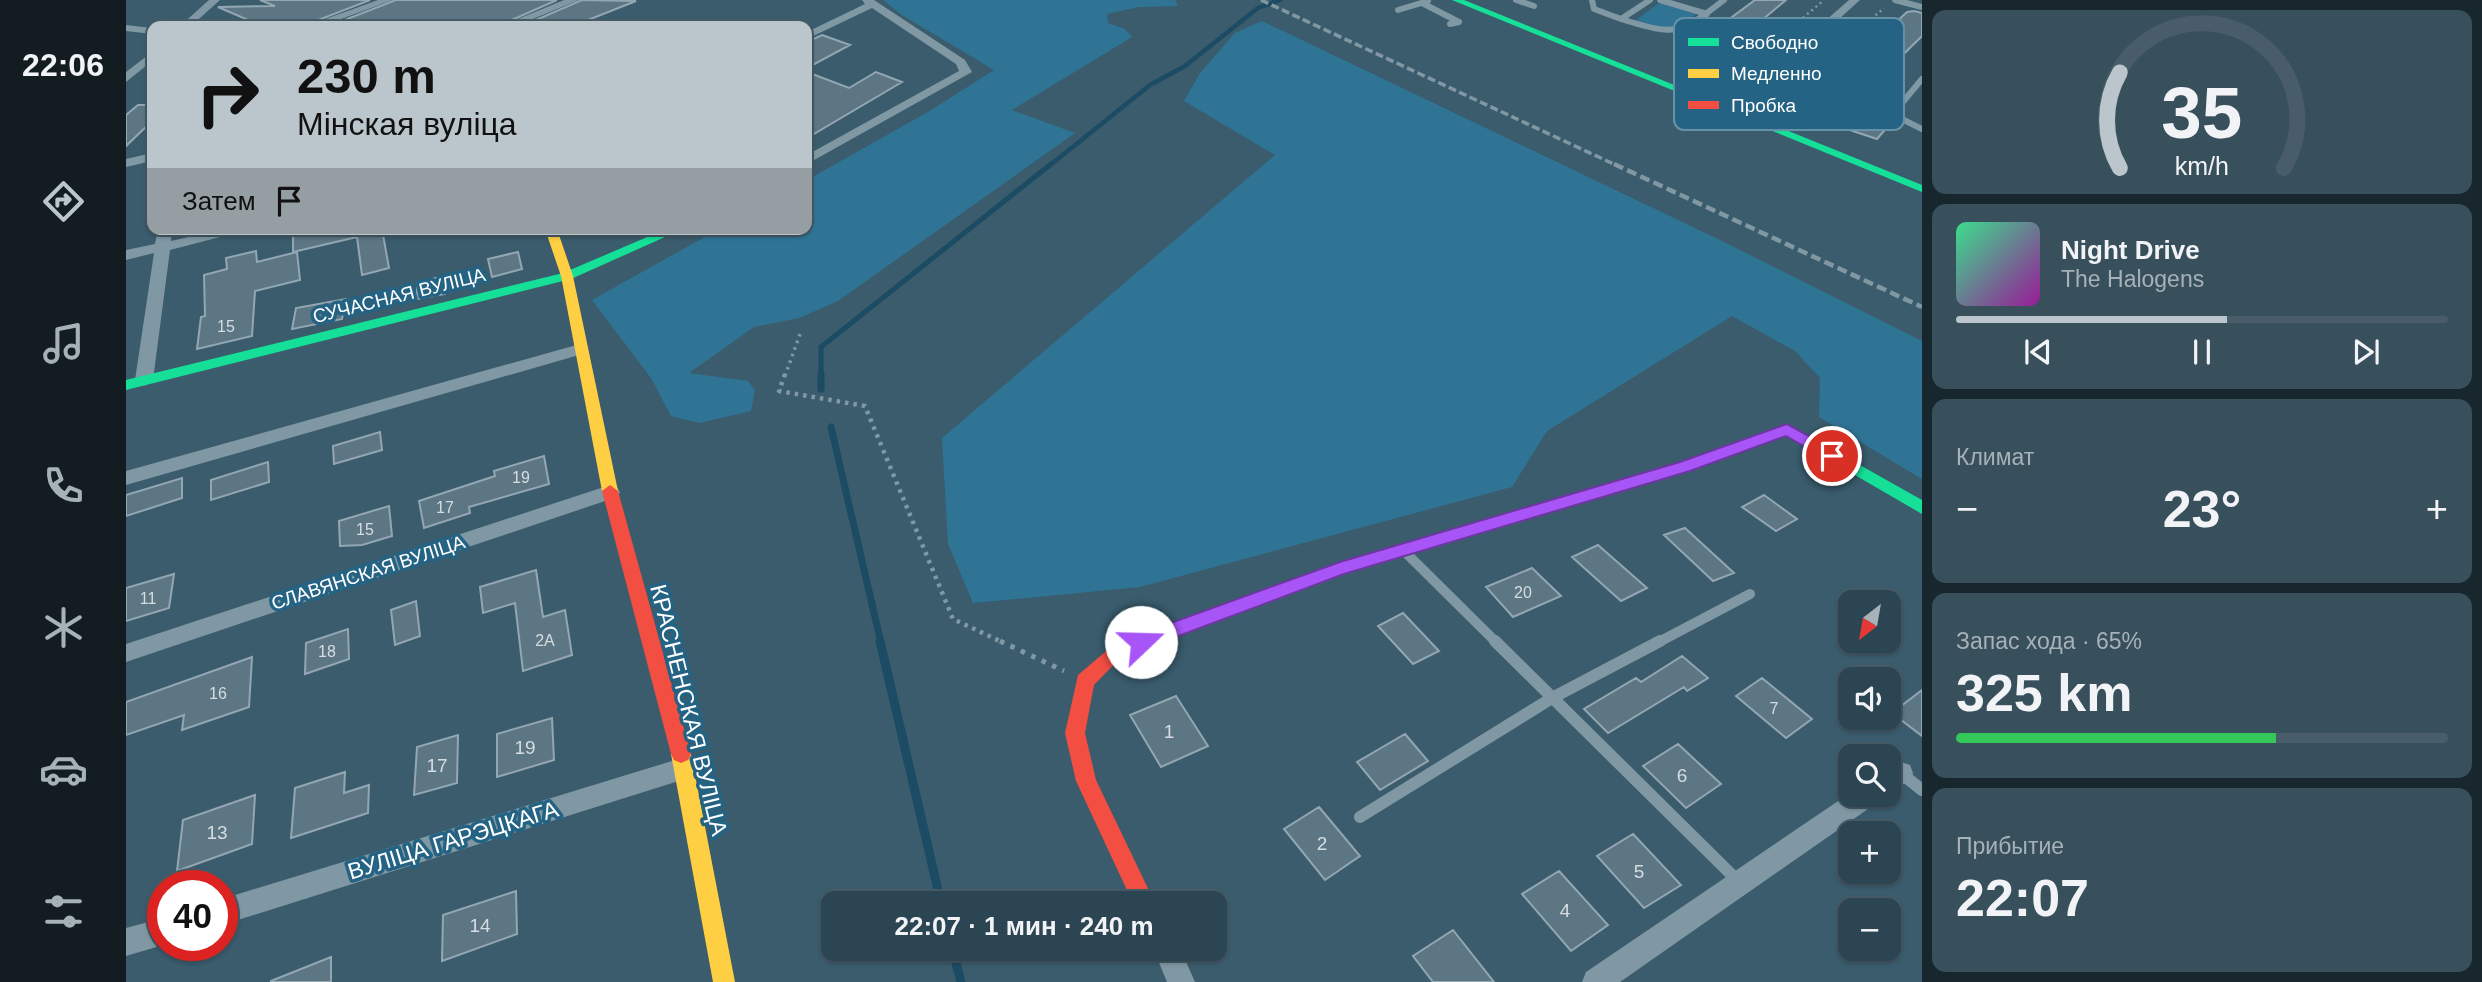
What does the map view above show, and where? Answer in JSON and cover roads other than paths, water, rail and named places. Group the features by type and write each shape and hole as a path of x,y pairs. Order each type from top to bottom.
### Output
{"street":[{"path":"191,21 215,0"},
{"path":"327,21 388,0"},
{"path":"520,21 574,0"},
{"path":"1836,18 1855,0"},
{"path":"1460,1 1674,87"},
{"path":"812,33 870,2 961,62 966,72 812,157"},
{"path":"126,27 147,30"},
{"path":"126,78 147,59"},
{"path":"1779,130 1922,189"},
{"path":"126,163 147,158"},
{"path":"144,380 164,235"},
{"path":"126,255 217,235"},
{"name":"КРАСНЕНСКАЯ ВУЛІЦА","path":"553,235 567,276 610,492 685,768 724,982"},
{"name":"СУЧАСНАЯ ВУЛІЦА","path":"126,385 567,276 663,235"},
{"path":"126,478 580,349"},
{"path":"1138,891 1086,781 1075,733 1085,681 1115,652 1340,569 1685,467 1787,429 1922,508"},
{"name":"СЛАВЯНСКАЯ ВУЛІЦА","path":"126,653 610,492"},
{"name":"ВУЛІЦА ГАРЭЦКАГА","path":"238,907 685,768"},
{"path":"1596,982 1850,807"},
{"path":"126,942 147,936"},
{"path":"1172,961 1181,982"}],"lane":[{"path":"1398,10 1431,0"},
{"path":"1516,0 1534,6"},
{"path":"1592,0 1594,9 1674,33"},
{"path":"1621,19 1650,0"},
{"path":"1660,0 1707,13"},
{"path":"1700,18 1724,0"},
{"path":"1894,0 1922,7"},
{"path":"1422,3 1459,22 1450,24"},
{"path":"1904,101 1922,79"},
{"path":"1904,120 1922,129"},
{"path":"1403,550 1740,883"},
{"path":"1360,817 1552,698 1750,594"},
{"path":"1901,780 1922,790"}],"waterway":[{"path":"1049,166 1150,85 1185,66 1258,8 1280,0"},
{"path":"821,389 821,347 1051,164"},
{"path":"831,427 881,643"},
{"path":"880,641 938,891"},
{"path":"955,961 961,982"}],"railway":[{"path":"1261,0 1618,166"},
{"path":"1614,164 1922,307"}]}
